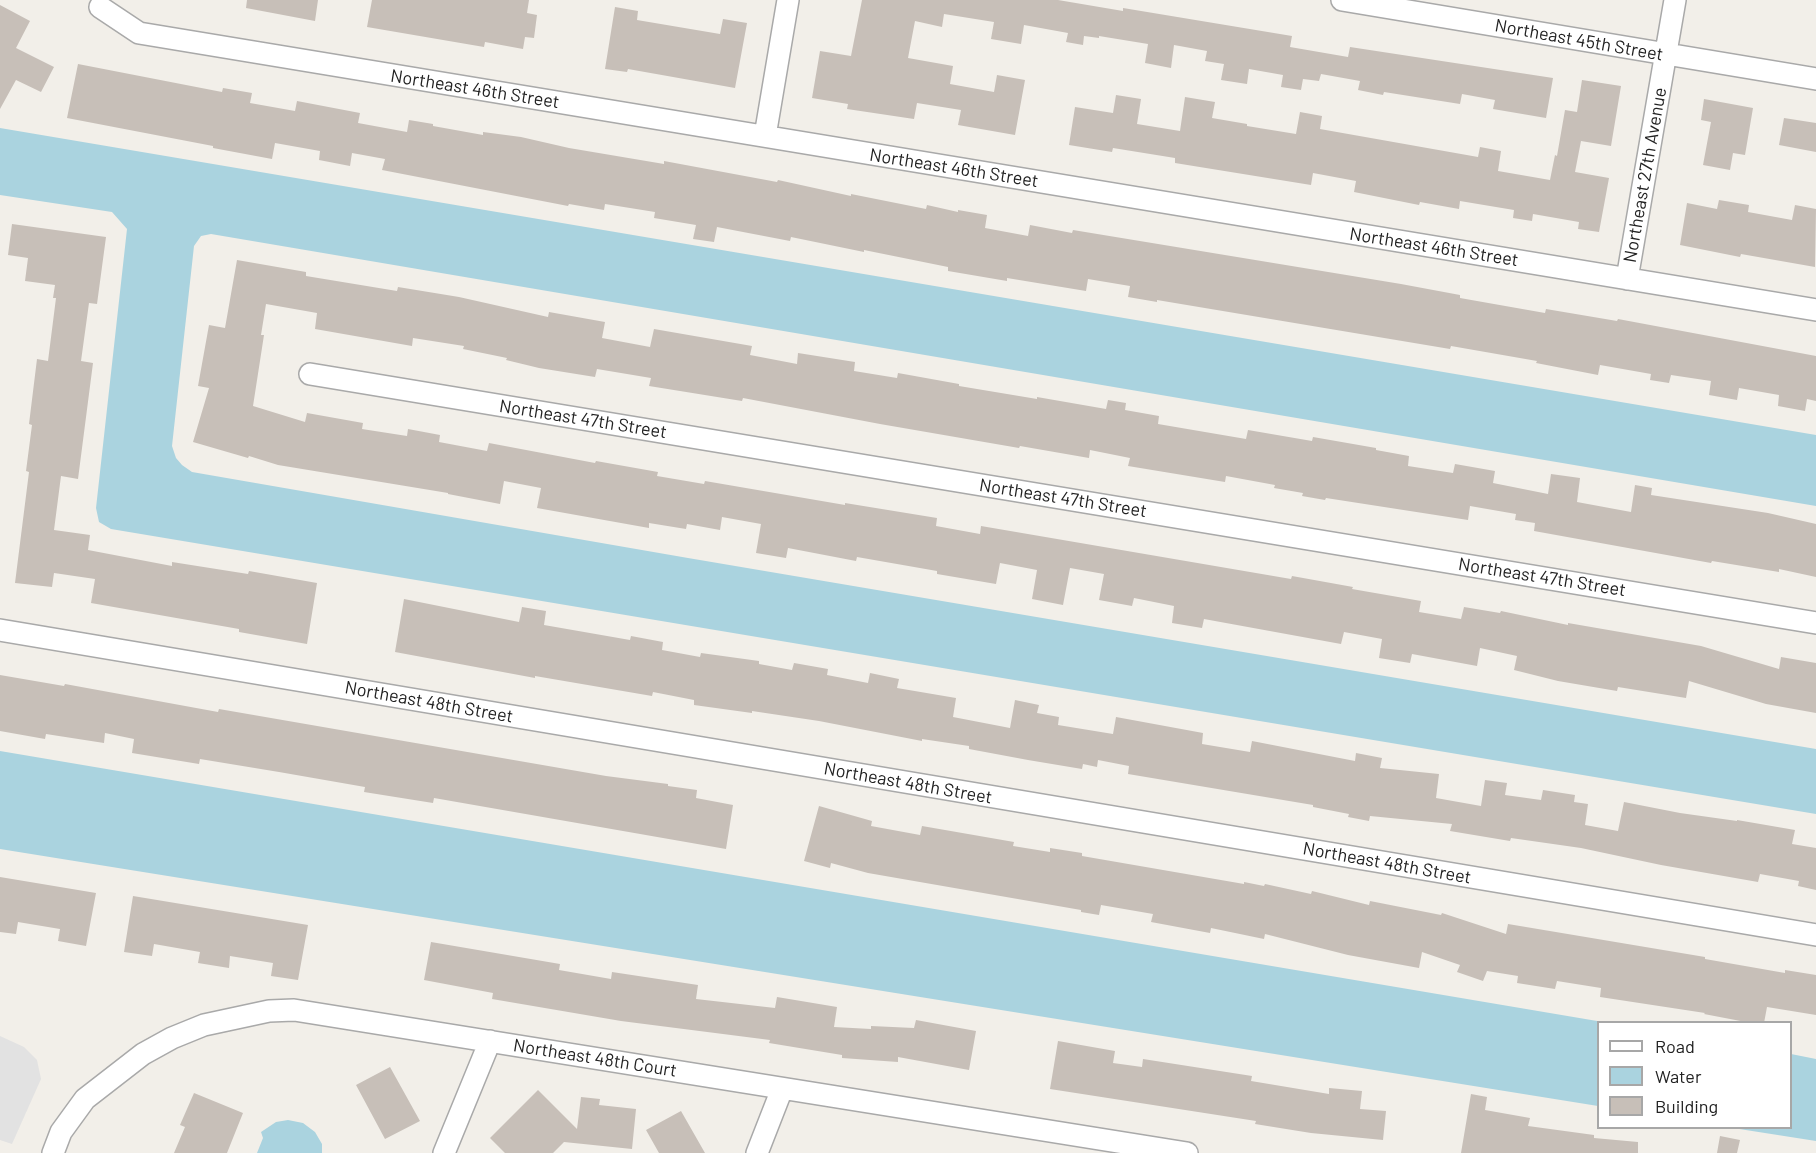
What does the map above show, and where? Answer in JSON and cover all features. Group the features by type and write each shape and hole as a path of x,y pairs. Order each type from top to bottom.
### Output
{"street":[{"path":"765,136 788,0"},
{"name":"Northeast 45th Street","path":"1342,0 1452,9 1666,55 1816,79"},
{"name":"Northeast 27th Avenue","path":"1627,279 1676,0"},
{"name":"Northeast 46th Street","path":"100,7 139,33 1816,310"},
{"name":"Northeast 47th Street","path":"310,374 1816,623"},
{"name":"Northeast 48th Street","path":"0,630 1816,935"},
{"name":"Northeast 48th Court","path":"53,1153 61,1132 85,1099 143,1054 172,1038 204,1025 269,1011 294,1010 1187,1153"},
{"path":"444,1153 490,1041"},
{"path":"757,1153 782,1089"}],"shaded area":[{"path":"0,1036 24,1047 37,1060 41,1079 12,1144 0,1140"}],"water":[{"path":"0,128 1816,435 1816,506 211,234 201,236 194,246 172,446 176,458 192,472 1816,749 1816,814 111,529 99,522 96,508 127,229 112,212 0,195"},
{"path":"0,751 1597,1021 1597,1106 0,849"},
{"path":"1792,1054 1816,1059 1816,1141 1739,1129 1792,1129"},
{"path":"288,1120 303,1123 315,1132 322,1144 322,1153 257,1153 263,1138 261,1132 276,1122"}],"building":[{"path":"247,0 318,0 315,21 246,8"},
{"path":"372,0 529,0 527,13 537,15 534,38 525,37 523,49 485,42 484,47 367,27"},
{"path":"862,0 1058,0 1123,11 1123,8 1292,36 1290,47 1348,57 1350,47 1553,78 1546,118 1493,109 1495,100 1462,94 1460,104 1384,92 1383,95 1358,90 1360,81 1321,74 1319,81 1303,79 1301,90 1281,87 1283,75 1249,69 1247,84 1221,80 1224,64 1205,61 1207,51 1174,45 1171,68 1145,63 1148,44 1099,36 1099,38 1084,36 1083,45 1066,42 1068,33 1024,25 1021,44 991,39 994,22 944,14 942,27 915,21 908,58 953,66 950,84 994,92 997,75 1025,80 1015,135 958,125 961,110 917,103 914,119 847,109 848,104 812,98 820,51 851,56"},
{"path":"0,5 30,21 16,48 54,67 41,92 16,80 0,109"},
{"path":"615,7 638,11 637,20 720,34 723,19 747,23 735,88 628,69 627,72 605,69"},
{"path":"78,64 222,92 223,88 252,93 250,103 295,111 297,101 360,113 358,123 407,132 409,120 483,135 483,132 521,137 569,148 664,164 664,161 777,182 778,180 926,209 927,205 958,212 958,210 987,215 985,228 1028,236 1030,225 1072,233 1073,230 1401,284 1460,295 1460,298 1545,313 1546,309 1617,321 1618,319 1816,356 1816,401 1807,399 1805,411 1778,406 1779,395 1739,388 1737,400 1709,395 1711,381 1671,375 1669,383 1650,380 1651,374 1600,365 1598,375 1536,363 1537,361 1451,346 1450,349 1128,297 1130,286 1088,279 1086,291 1007,278 1007,281 948,271 948,267 864,250 864,252 791,237 790,241 717,227 714,242 693,239 696,225 654,218 655,212 605,204 604,210 569,204 568,206 382,170 385,159 352,153 350,166 319,160 320,151 275,143 272,159 213,148 213,146 67,118"},
{"path":"1582,80 1621,86 1611,146 1581,141 1575,172 1609,178 1599,232 1578,229 1579,222 1533,214 1532,221 1513,218 1514,210 1460,201 1459,209 1420,202 1419,205 1354,192 1356,181 1313,173 1311,185 1175,163 1175,158 1113,148 1112,152 1069,145 1075,107 1113,113 1116,95 1141,99 1137,124 1180,131 1185,97 1215,102 1212,118 1247,124 1247,126 1296,134 1300,112 1322,116 1320,129 1478,157 1480,147 1501,151 1498,171 1550,180 1555,155 1557,156 1565,110 1577,112"},
{"path":"1704,99 1753,108 1745,155 1733,153 1730,170 1703,165 1711,122 1701,120"},
{"path":"1784,118 1816,123 1816,152 1779,145"},
{"path":"1719,200 1749,205 1748,212 1792,220 1795,205 1816,209 1815,267 1741,254 1740,257 1680,245 1687,203 1717,209"},
{"path":"12,224 106,237 97,304 89,303 81,361 93,363 78,479 61,476 54,530 90,535 88,550 172,566 172,562 248,574 249,571 317,583 307,644 239,632 239,629 91,603 95,579 54,573 52,587 15,583 29,472 26,471 32,425 29,424 37,359 48,361 56,298 53,298 55,285 25,281 28,258 8,255"},
{"path":"237,260 306,272 306,276 397,291 398,287 459,297 548,317 549,312 605,322 602,338 650,347 654,329 752,346 750,355 797,364 798,353 855,362 854,371 897,378 898,373 959,384 959,386 1106,409 1108,400 1126,403 1125,410 1159,416 1158,424 1246,439 1248,430 1312,441 1313,437 1376,448 1376,450 1409,456 1408,466 1453,473 1455,464 1495,471 1493,483 1548,494 1551,474 1580,478 1577,502 1631,512 1635,485 1652,488 1651,495 1768,513 1816,524 1816,577 1779,569 1779,572 1712,561 1711,563 1534,531 1535,523 1515,520 1516,514 1470,506 1468,520 1326,498 1325,500 1274,488 1275,485 1226,476 1225,482 1128,466 1130,458 1090,450 1089,458 1020,446 1019,448 743,398 742,401 649,386 651,378 597,369 595,377 539,368 506,360 507,358 463,349 464,346 413,338 412,346 315,329 317,313 266,304 261,335 264,335 253,406 305,422 307,413 363,423 362,429 407,436 408,429 440,435 439,442 487,451 489,443 658,472 657,476 704,484 705,481 937,518 936,526 980,534 981,526 1291,579 1292,576 1421,601 1419,612 1461,619 1464,607 1500,613 1501,611 1568,625 1568,623 1701,646 1779,669 1781,657 1816,663 1816,713 1766,704 1689,681 1686,698 1618,687 1617,691 1558,681 1514,670 1517,656 1480,648 1477,666 1412,654 1410,663 1379,658 1382,639 1344,632 1341,644 1204,619 1202,628 1172,623 1174,606 1134,598 1132,606 1099,600 1104,574 1070,568 1063,605 1032,599 1037,570 1000,563 996,584 857,557 856,561 788,548 786,558 756,553 761,524 722,517 720,530 687,524 686,529 649,523 649,528 537,508 541,488 504,481 500,504 448,493 278,465 249,456 248,458 193,442 209,388 198,386 209,325 225,328"},
{"path":"404,599 519,622 522,607 546,611 544,625 630,640 631,636 663,642 662,650 700,657 701,653 759,661 759,664 792,670 794,663 828,669 827,675 868,683 870,673 899,679 897,688 956,698 953,717 1010,728 1015,700 1039,705 1037,713 1059,717 1058,725 1113,734 1116,717 1203,733 1202,744 1250,752 1252,741 1355,761 1356,753 1382,758 1380,768 1439,774 1436,798 1481,806 1485,780 1507,783 1505,795 1541,800 1543,790 1575,795 1574,802 1588,804 1585,825 1618,831 1624,802 1680,813 1795,830 1792,844 1816,848 1816,890 1798,886 1799,881 1760,874 1758,882 1581,848 1511,838 1510,841 1450,831 1452,824 1370,816 1369,821 1348,817 1349,814 1313,807 1313,805 1128,774 1129,766 1098,760 1097,767 1083,764 1082,769 969,749 969,746 922,739 922,741 819,721 694,705 694,700 653,692 652,696 535,676 535,678 395,652"},
{"path":"0,675 64,686 65,684 218,712 219,709 697,790 696,798 733,805 726,849 434,798 433,803 364,792 365,787 200,759 199,764 132,753 134,739 105,733 104,743 46,734 45,739 0,731"},
{"path":"819,806 872,821 871,826 920,835 922,826 1014,842 1013,846 1050,852 1050,848 1082,853 1082,856 1244,884 1244,882 1264,886 1265,884 1311,894 1312,891 1369,905 1370,901 1441,915 1442,913 1506,934 1508,924 1705,957 1705,959 1785,973 1785,970 1816,975 1816,1015 1767,1007 1764,1021 1741,1021 1705,1013 1600,997 1601,988 1557,981 1555,989 1517,983 1518,976 1487,971 1483,981 1457,972 1460,965 1422,952 1419,968 1348,955 1265,934 1264,939 1211,928 1210,933 1151,922 1153,914 1101,905 1099,915 868,873 831,863 830,868 804,861"},
{"path":"0,877 96,893 86,946 58,941 60,929 18,922 16,934 0,932"},
{"path":"133,896 308,925 298,980 271,976 273,963 230,956 229,968 198,963 200,952 154,944 152,956 124,952"},
{"path":"431,942 560,964 559,970 611,979 612,972 698,985 696,999 775,1008 777,997 837,1007 834,1027 914,1028 916,1020 976,1031 969,1070 898,1057 898,1062 842,1058 842,1055 769,1043 770,1040 621,1021 492,999 493,993 424,980"},
{"path":"1058,1041 1115,1051 1113,1063 1142,1067 1143,1059 1252,1076 1251,1081 1329,1094 1329,1088 1362,1091 1360,1109 1386,1111 1383,1140 1311,1133 1255,1124 1256,1121 1050,1089"},
{"path":"390,1067 420,1121 385,1139 356,1085"},
{"path":"538,1090 577,1129 581,1097 600,1099 599,1105 636,1109 632,1149 564,1142 553,1153 505,1153 490,1138"},
{"path":"194,1093 243,1113 227,1153 174,1153 185,1127 180,1125"},
{"path":"1471,1094 1487,1097 1485,1110 1530,1118 1528,1126 1594,1135 1594,1138 1638,1142 1638,1153 1461,1153"},
{"path":"681,1111 705,1153 659,1153 646,1130"},
{"path":"1720,1136 1740,1140 1737,1153 1717,1153"}]}
